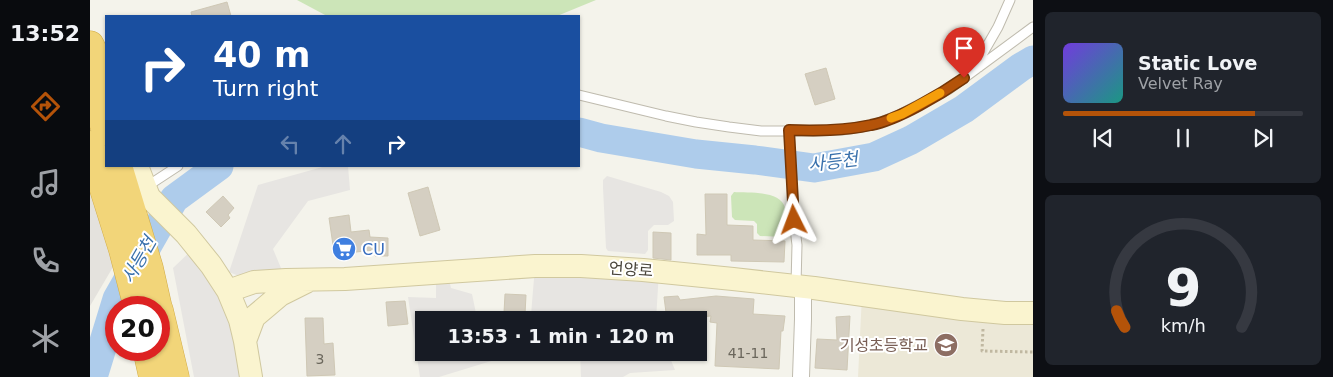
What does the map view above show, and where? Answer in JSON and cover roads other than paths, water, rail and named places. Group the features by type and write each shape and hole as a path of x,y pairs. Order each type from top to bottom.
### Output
{"highway":[{"path":"90,45 105,76"},
{"path":"90,83 105,128"},
{"path":"90,145 124,250 135,296"},
{"path":"118,167 149,268 155,296"},
{"path":"90,184 110,240 124,250"},
{"path":"170,357 175,377"},
{"path":"132,377 135,361"},
{"path":"149,361 153,377"}],"street":[{"path":"137,167 147,192 186,234 211,265 228,291 240,320 251,377"},
{"path":"211,265 254,282"},
{"name":"언양로","path":"228,291 254,282 344,279 535,266 581,266 643,270 800,287 984,311 1033,313"},
{"path":"245,341 254,317 280,295 310,279"},
{"path":"800,287 803,318 801,377"}],"lane":[{"path":"979,67 979,60 998,27 1010,0"},
{"path":"580,95 696,122 761,131 842,130 873,125 902,114 949,88 1033,27"},
{"path":"789,130 800,287"},
{"path":"147,192 177,167"}],"waterway":[{"name":"사등천","path":"580,132 601,138 696,154 814,168 874,157 911,140 964,109 1033,60"},
{"name":"사등천","path":"93,377 117,299 174,199 218,167"}],"place":[{"name":"CU","path":"344,249"},
{"name":"기성초등학교","path":"946,345"}]}
